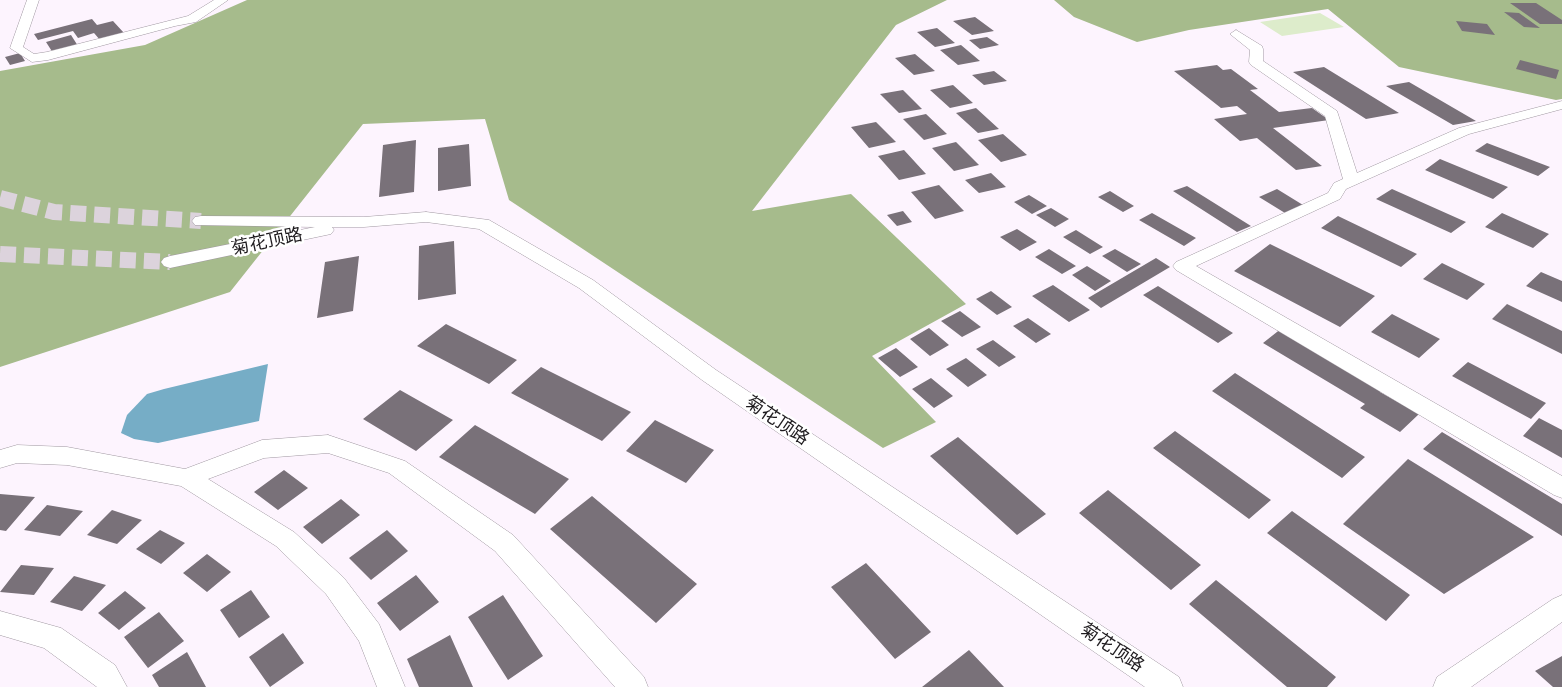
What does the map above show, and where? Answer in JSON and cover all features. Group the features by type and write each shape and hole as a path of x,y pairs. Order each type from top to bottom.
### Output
{"street":[{"path":"33,0 16,48 32,58 48,56 174,22 192,19 222,0"},
{"path":"1236,34 1257,49 1256,62 1332,114 1352,180"},
{"path":"1562,105 1464,131 1352,180 1340,186 1334,196 1182,266 1562,488"},
{"name":"菊花顶路","path":"201,221 364,222 426,217 483,224 586,284 709,375 1169,687"},
{"name":"菊花顶路","path":"170,262 364,222"},
{"path":"186,478 262,449 328,444 397,467 504,543 634,687"},
{"path":"0,459 17,454 67,456 186,478 285,540 334,586 369,633 391,687"},
{"path":"1447,687 1562,607"},
{"path":"0,623 50,637 105,675 112,687"}],"green space":[{"path":"247,0 947,0 896,25 752,211 851,194 966,304 872,356 936,422 883,448 509,200 485,119 363,124 230,292 0,367 0,71 145,45"},
{"path":"1054,0 1562,0 1562,99 1556,100 1399,67 1328,9 1189,30 1137,42 1074,17"},
{"path":"1320,13 1344,27 1282,36 1260,22"}],"water":[{"path":"268,364 259,421 158,443 134,439 121,433 127,415 147,394"}],"building":[{"path":"1510,3 1536,3 1562,20 1562,24 1540,24"},
{"path":"1504,12 1519,13 1540,28 1524,27"},
{"path":"975,17 994,31 972,35 953,21"},
{"path":"92,19 97,25 113,21 124,33 100,40 94,33 78,38 73,31 38,40 34,34"},
{"path":"1456,21 1487,24 1495,35 1462,31"},
{"path":"937,28 955,43 935,47 917,32"},
{"path":"71,35 78,46 53,53 46,42"},
{"path":"987,37 999,45 980,49 969,40"},
{"path":"961,45 980,61 958,65 940,50"},
{"path":"20,53 25,61 10,65 5,57"},
{"path":"915,54 935,71 914,75 895,58"},
{"path":"1520,60 1559,70 1556,79 1516,69"},
{"path":"1217,65 1223,70 1231,69 1258,89 1250,90 1279,112 1312,108 1329,120 1273,128 1322,166 1296,170 1257,138 1240,141 1214,119 1247,114 1237,106 1221,108 1174,71"},
{"path":"1324,67 1399,113 1366,119 1293,72"},
{"path":"994,71 1007,81 984,85 972,75"},
{"path":"1409,82 1476,121 1453,125 1386,86"},
{"path":"953,85 973,103 950,108 930,90"},
{"path":"903,90 922,109 899,113 880,94"},
{"path":"976,108 999,129 978,133 956,113"},
{"path":"926,114 947,134 924,140 903,119"},
{"path":"876,122 896,142 869,148 851,127"},
{"path":"1003,134 1027,155 1001,162 978,140"},
{"path":"416,140 414,192 379,197 383,145"},
{"path":"956,142 979,165 954,171 932,148"},
{"path":"1487,143 1550,167 1538,176 1475,151"},
{"path":"469,144 471,186 438,191 438,148"},
{"path":"904,150 926,174 899,180 878,156"},
{"path":"1440,159 1508,187 1493,199 1425,170"},
{"path":"991,173 1006,187 979,193 965,180"},
{"path":"939,185 964,211 935,219 911,192"},
{"path":"1187,186 1251,226 1237,232 1173,191"},
{"path":"1277,189 1303,205 1285,213 1259,197"},
{"path":"1392,189 1466,222 1451,233 1376,199"},
{"path":"1110,191 1134,206 1123,212 1098,197"},
{"path":"1029,195 1047,206 1032,214 1014,202"},
{"path":"1051,208 1069,219 1055,227 1036,215"},
{"path":"903,211 912,222 897,226 887,215"},
{"path":"1152,213 1196,238 1184,246 1139,220"},
{"path":"1502,213 1549,234 1533,248 1485,227"},
{"path":"1338,216 1417,254 1401,267 1321,228"},
{"path":"1017,229 1037,242 1020,251 1000,237"},
{"path":"1076,230 1103,247 1090,254 1063,237"},
{"path":"454,241 456,294 418,300 419,246"},
{"path":"1270,244 1375,296 1340,327 1234,271"},
{"path":"1049,249 1076,266 1062,274 1035,257"},
{"path":"1115,249 1141,264 1127,272 1102,256"},
{"path":"359,256 353,311 317,318 325,262"},
{"path":"1156,258 1170,267 1101,308 1088,298"},
{"path":"1442,263 1485,284 1467,300 1423,279"},
{"path":"1087,266 1111,281 1095,291 1072,275"},
{"path":"1541,272 1562,281 1562,302 1526,286"},
{"path":"1053,285 1090,310 1069,322 1032,296"},
{"path":"1158,286 1233,333 1218,343 1143,295"},
{"path":"991,291 1012,307 997,315 976,299"},
{"path":"1507,304 1562,331 1562,354 1492,319"},
{"path":"960,311 981,327 962,337 941,321"},
{"path":"1392,314 1440,339 1419,358 1371,332"},
{"path":"1028,318 1051,334 1036,343 1013,326"},
{"path":"446,324 517,360 489,384 417,346"},
{"path":"929,328 949,345 930,356 910,339"},
{"path":"1282,328 1385,388 1380,392 1419,414 1400,432 1360,408 1365,404 1263,343"},
{"path":"993,340 1016,357 999,367 976,349"},
{"path":"896,348 918,367 900,377 878,358"},
{"path":"966,358 987,375 968,387 946,369"},
{"path":"1468,362 1546,403 1531,419 1452,376"},
{"path":"541,367 631,412 602,441 511,393"},
{"path":"1235,373 1365,457 1342,478 1212,391"},
{"path":"931,378 953,396 934,408 912,389"},
{"path":"400,390 453,420 416,451 363,419"},
{"path":"1539,418 1562,430 1562,458 1523,436"},
{"path":"655,420 714,450 686,483 626,451"},
{"path":"475,425 569,479 535,514 439,457"},
{"path":"1175,431 1271,500 1249,519 1153,448"},
{"path":"1442,432 1562,504 1562,536 1423,449"},
{"path":"958,437 1046,514 1017,535 930,456"},
{"path":"1408,459 1534,537 1444,594 1343,524"},
{"path":"284,470 308,488 278,510 254,492"},
{"path":"1108,490 1201,565 1171,590 1079,513"},
{"path":"0,494 35,497 6,531 0,530"},
{"path":"592,496 697,584 656,623 550,529"},
{"path":"341,499 360,515 322,544 303,527"},
{"path":"47,505 83,511 60,536 24,530"},
{"path":"112,510 142,520 117,544 87,535"},
{"path":"1292,511 1410,595 1386,621 1267,533"},
{"path":"160,530 185,543 161,564 136,549"},
{"path":"387,530 408,551 371,580 349,558"},
{"path":"207,554 231,572 207,592 183,573"},
{"path":"866,563 931,632 895,659 831,587"},
{"path":"21,565 54,568 34,595 0,592"},
{"path":"416,575 439,602 400,631 377,603"},
{"path":"74,576 106,585 82,611 50,602"},
{"path":"1216,580 1336,677 1327,687 1287,687 1189,604"},
{"path":"251,590 270,617 239,638 220,610"},
{"path":"125,591 146,608 119,630 98,613"},
{"path":"503,595 543,656 508,680 468,617"},
{"path":"159,612 184,641 148,668 124,637"},
{"path":"283,633 304,663 270,687 249,657"},
{"path":"450,635 473,687 419,687 407,659"},
{"path":"969,650 1004,687 922,687"},
{"path":"187,652 206,687 159,687 152,675"},
{"path":"1562,656 1562,687 1553,687 1535,671"}],"tunnel":[{"path":"0,198 54,212 201,221"},
{"path":"0,254 170,262"}]}
